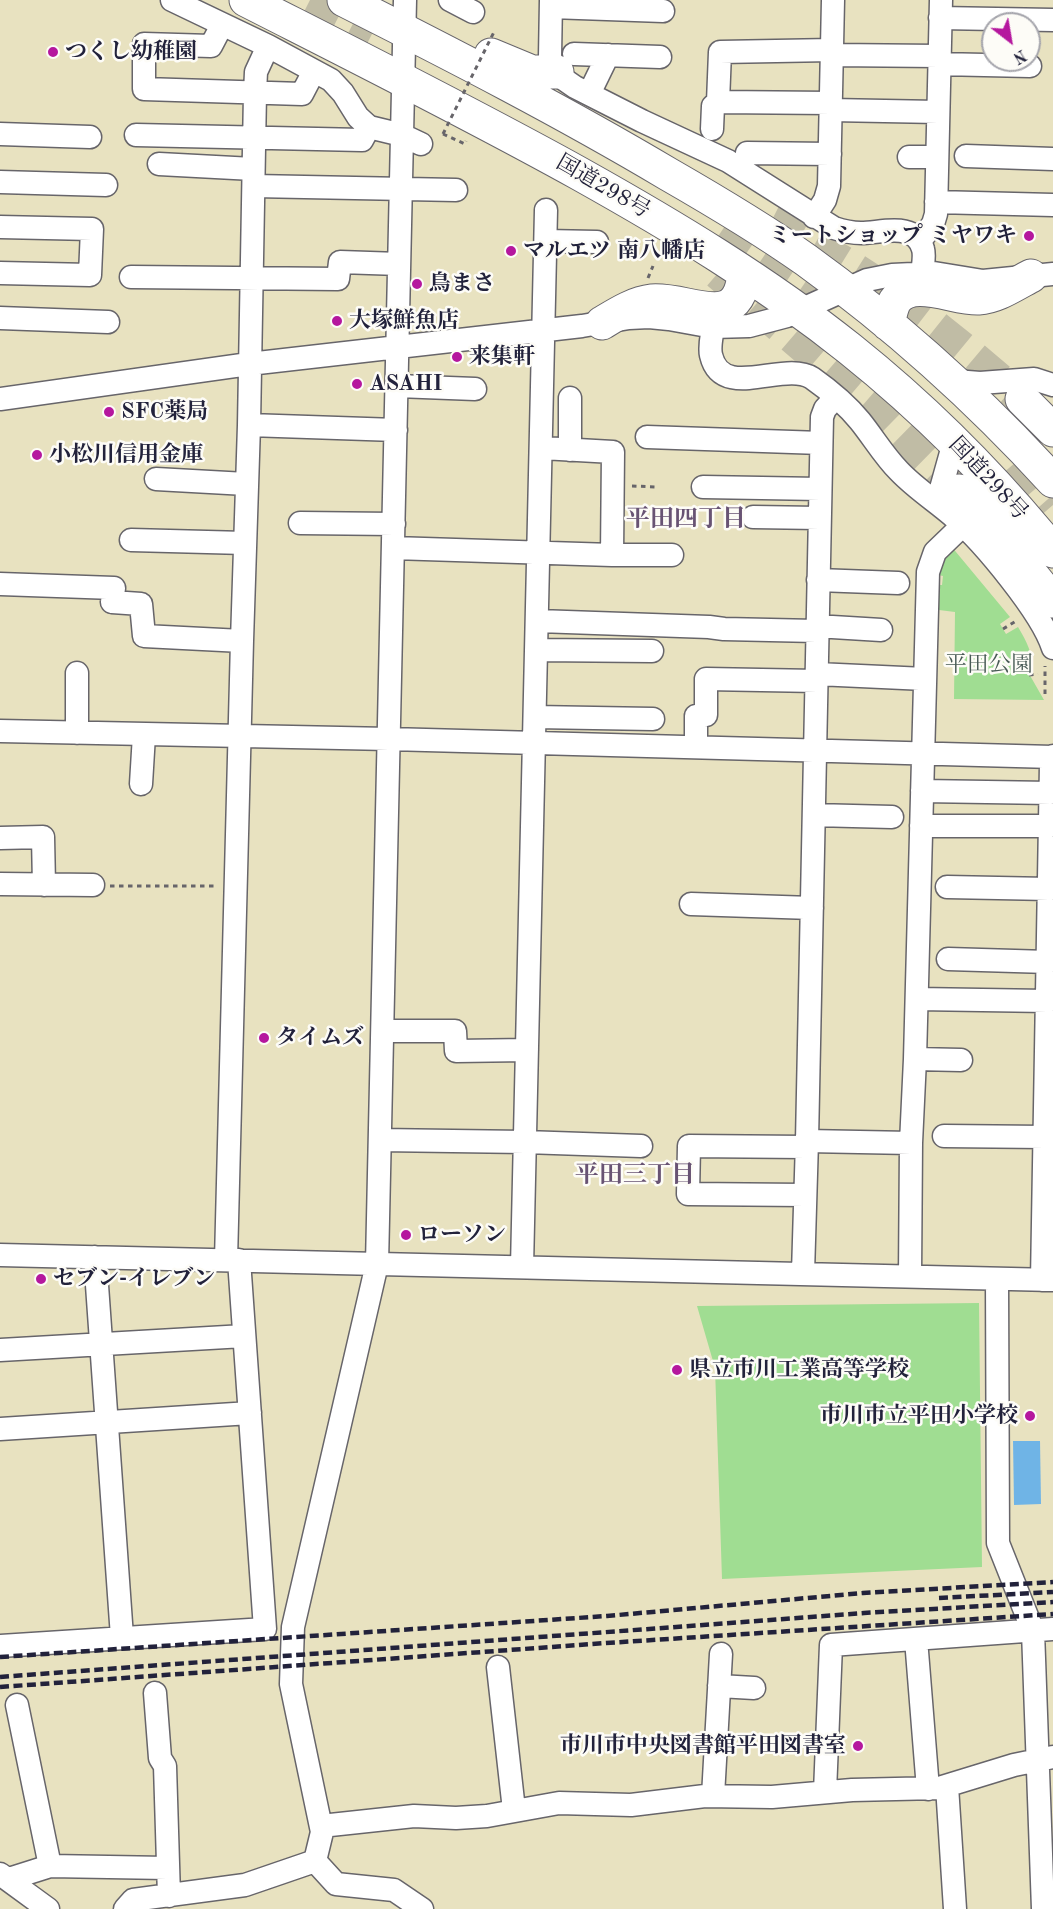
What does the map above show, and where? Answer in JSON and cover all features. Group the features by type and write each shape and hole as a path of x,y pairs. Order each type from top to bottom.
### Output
{"highway":[{"name":"国道298号","path":"246,0 518,140 669,225 744,273 849,348 897,388 1003,492 1053,551"},
{"name":"国道298号","path":"344,0 405,15 448,53 560,111 677,179 790,249 846,290 955,381 1017,441 1053,481"},
{"path":"448,53 480,52 532,72 565,63"},
{"path":"602,323 629,308 651,301 713,310 724,308 739,296 744,273"},
{"path":"888,324 894,302 909,291 925,290 978,298 987,297 1042,275"},
{"path":"1022,399 1053,430"},
{"path":"948,497 1008,545 1053,601"}],"street":[{"path":"172,0 268,46 338,86 358,117 369,127 420,136"},
{"path":"450,0 473,12"},
{"path":"814,217 825,200 829,186 833,0"},
{"path":"660,57 608,55 565,63 550,57 551,4 663,11"},
{"path":"920,241 933,224 936,202 940,9 1053,20"},
{"path":"315,1861 322,1832 291,1684 293,1627 377,1264 400,188 420,136 403,79 405,15"},
{"path":"222,25 211,46 144,44 144,89 302,94 314,71"},
{"path":"265,1629 244,1336 233,1260 236,886 249,425 255,93 256,72 268,46"},
{"path":"718,102 720,52 832,52 981,63"},
{"path":"589,94 608,55"},
{"path":"565,63 568,83 728,161 814,217 842,231 863,233 899,230 907,232 920,241 924,254 922,273"},
{"path":"712,129 713,106 718,102 938,112"},
{"path":"136,135 362,140 369,127"},
{"path":"0,134 90,138"},
{"path":"677,179 678,137"},
{"path":"747,153 830,154"},
{"path":"909,156 937,157"},
{"path":"966,156 1053,159"},
{"path":"159,164 254,178 456,190"},
{"path":"0,182 106,185"},
{"path":"936,202 1053,205"},
{"path":"522,1267 546,210"},
{"path":"0,227 92,229 90,275 0,273"},
{"path":"546,240 597,242"},
{"path":"131,277 338,279 340,262 399,264"},
{"path":"0,399 249,364 649,317 713,327 749,326 799,311 879,277 922,273 983,281 1042,275"},
{"path":"0,318 108,322"},
{"path":"713,327 711,354 716,364 726,374 746,379 786,372 800,373 812,378 858,419 897,469 948,497 963,525 1024,599 1042,625 1053,648"},
{"path":"955,381 980,383 1034,379 1053,385"},
{"path":"397,386 476,389"},
{"path":"570,398 570,450"},
{"path":"803,1274 821,443 823,412 835,398"},
{"path":"249,425 396,430"},
{"path":"647,437 821,443"},
{"path":"948,497 954,442"},
{"path":"542,448 613,452 612,555"},
{"path":"156,479 246,484"},
{"path":"703,487 820,489"},
{"path":"753,517 819,518"},
{"path":"300,523 393,524"},
{"path":"910,1276 911,1143 928,579 930,563 935,552 963,525"},
{"path":"131,540 245,543"},
{"path":"393,548 672,555"},
{"path":"818,580 898,583"},
{"path":"0,584 114,588 112,602 141,604 144,636 242,641"},
{"path":"538,621 724,629 881,630"},
{"path":"537,650 652,651"},
{"path":"77,673 77,733"},
{"path":"696,747 696,716 706,715 706,679 925,679"},
{"path":"535,717 653,719"},
{"path":"0,732 389,739 1053,756 1049,1064 1045,1137 1047,1280 0,1255"},
{"path":"141,784 144,735"},
{"path":"922,791 1051,793"},
{"path":"814,815 892,817"},
{"path":"921,826 1051,829"},
{"path":"0,838 43,837 44,885"},
{"path":"947,887 1051,881"},
{"path":"0,884 93,885"},
{"path":"691,904 812,908"},
{"path":"948,959 1050,969"},
{"path":"917,999 1049,1010"},
{"path":"383,1031 455,1031 456,1051 527,1050"},
{"path":"915,1059 961,1060"},
{"path":"944,1136 1045,1137"},
{"path":"380,1140 641,1146"},
{"path":"805,1195 688,1194 689,1146 911,1143"},
{"path":"95,1257 122,1637"},
{"path":"997,1279 998,1543 1043,1630 1045,1758 1043,1909"},
{"path":"0,1350 244,1336"},
{"path":"0,1429 250,1413"},
{"path":"0,1646 293,1627"},
{"path":"825,1792 831,1645 1043,1630"},
{"path":"916,1639 955,1909"},
{"path":"713,1796 721,1654"},
{"path":"498,1667 514,1810"},
{"path":"719,1686 754,1688"},
{"path":"155,1693 160,1758 165,1766 169,1896"},
{"path":"17,1705 50,1866"},
{"path":"321,1827 414,1816 456,1818 487,1816 559,1803 631,1805 713,1796 772,1797 852,1790 938,1788 1045,1758"},
{"path":"126,1909 133,1900 245,1885 315,1861"},
{"path":"315,1861 336,1884 394,1890 422,1909"},
{"path":"5,1877 50,1866 167,1868"},
{"path":"5,1877 48,1909"}],"path":[{"path":"467,140 465,144 443,134 494,32"},
{"path":"420,136 444,128"},
{"path":"613,486 657,487"},
{"path":"1003,629 1018,620"},
{"path":"1029,675 1038,674"},
{"path":"93,885 236,886"}],"green space":[{"name":"平田公園","path":"951,546 1010,617 1000,624 1006,634 1018,627 1031,654 1033,671 1028,672 1044,700 954,699 955,612 931,609 934,585 942,585 943,576 933,574"},
{"path":"979,1303 982,1567 722,1579 715,1368 697,1306"}],"water":[{"path":"1013,1441 1040,1441 1041,1504 1014,1505"}],"tunnel":[{"path":"310,0 373,32"},
{"path":"771,222 816,246 901,300 1022,399"},
{"path":"725,226 824,293"},
{"path":"718,273 868,402 959,491"},
{"path":"1016,462 1053,505"}],"railway":[{"path":"0,1657 607,1616 863,1593 1053,1582"},
{"path":"939,1598 1053,1592"},
{"path":"0,1677 864,1613 1053,1602"},
{"path":"0,1687 606,1643 1053,1614"}],"place":[{"name":"つくし幼稚園","path":"53,52"},
{"name":"ミートショップ ミヤワキ","path":"1029,236"},
{"name":"マルエツ 南八幡店","path":"511,251"},
{"name":"鳥まさ","path":"417,284"},
{"name":"大塚鮮魚店","path":"337,321"},
{"name":"来集軒","path":"457,357"},
{"name":"ASAHI","path":"357,384"},
{"name":"SFC薬局","path":"109,412"},
{"name":"小松川信用金庫","path":"37,455"},
{"name":"タイムズ","path":"264,1038"},
{"name":"ローソン","path":"406,1235"},
{"name":"セブン-イレブン","path":"41,1279"},
{"name":"県立市川工業高等学校","path":"677,1370"},
{"name":"市川市立平田小学校","path":"1030,1416"},
{"name":"市川市中央図書館平田図書室","path":"858,1746"}],"district":[{"name":"平田四丁目","path":"686,520"},
{"name":"平田三丁目","path":"635,1176"}]}
